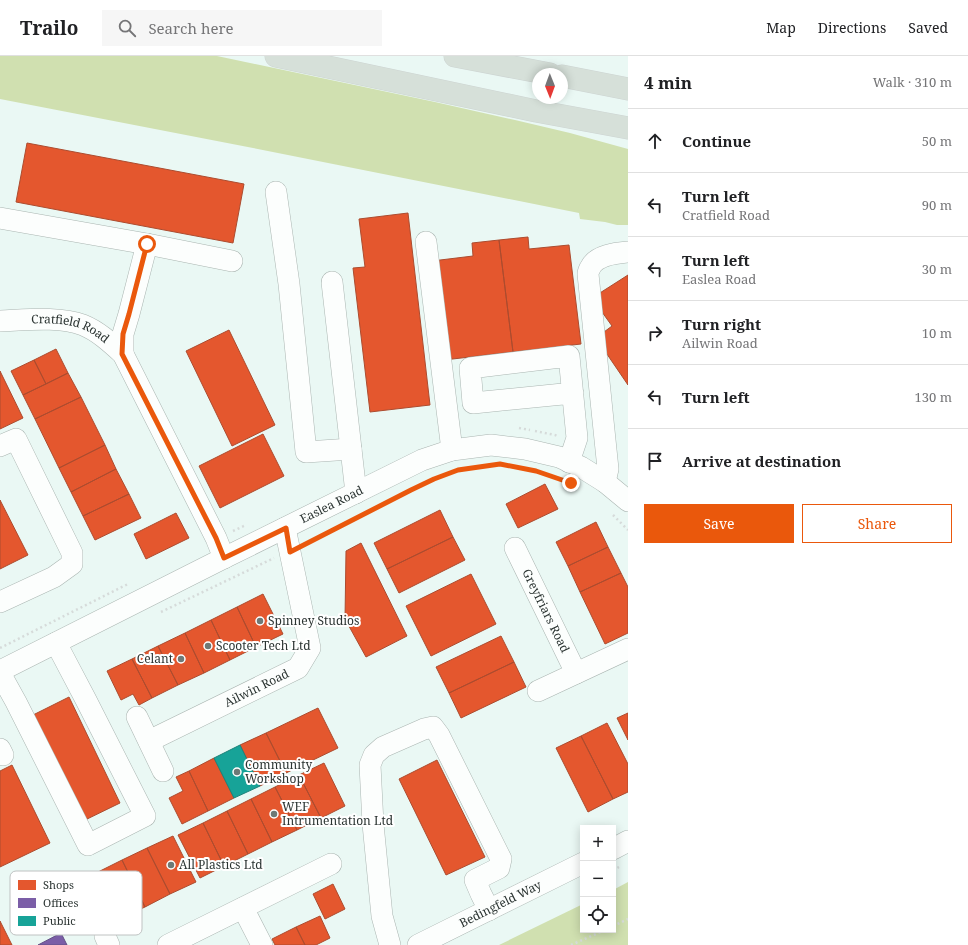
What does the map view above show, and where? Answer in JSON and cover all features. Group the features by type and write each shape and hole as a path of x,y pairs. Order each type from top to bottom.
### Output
{"highway":[{"path":"276,56 536,111 628,128"},
{"path":"454,56 532,71"},
{"path":"568,77 628,89"}],"street":[{"path":"276,192 289,284 306,452 351,449"},
{"path":"0,218 147,244 232,261"},
{"path":"426,242 452,450"},
{"path":"122,354 123,334 147,244"},
{"path":"605,482 608,469 588,274 590,267 597,260 605,256 628,252"},
{"path":"332,282 356,493"},
{"name":"Cratfield Road","path":"0,321 60,319 83,325 104,337 122,354 216,538 224,558"},
{"path":"566,471 577,438 573,393 569,356 470,368 473,403 573,393"},
{"path":"0,446 16,439 72,553 72,564 54,577 0,602"},
{"name":"Easlea Road","path":"0,672 224,558 422,460 452,450 491,445 525,449 559,457 566,471 581,467 605,482 620,508"},
{"name":"Ailwin Road","path":"149,741 298,668 310,648 286,528"},
{"name":"Greyfriars Road","path":"514,548 576,673"},
{"path":"0,672 88,844 145,816 56,643"},
{"path":"538,691 628,649"},
{"path":"137,717 163,771"},
{"path":"390,945 382,916 373,824 370,765 374,755 383,747 424,729 433,727 439,735 501,859 498,868 475,880 489,910"},
{"path":"616,847 628,841"},
{"path":"168,945 331,864"},
{"name":"Bedingfeld Way","path":"418,945 580,865"},
{"path":"243,908 262,945"}],"path":[{"path":"155,615 269,559 290,552 434,479 458,470 500,464"},
{"path":"543,473 566,471"},
{"path":"620,508 628,530"},
{"path":"616,925 628,919"},
{"path":"571,945 598,933"}],"green space":[{"path":"0,56 217,56 435,102 570,133 628,149 628,225 617,225 580,219 579,213 0,99"},
{"path":"628,882 628,945 499,945 580,905 580,933 616,933 616,888"}],"building: Shops":[{"path":"27,143 244,184 233,243 16,202"},
{"path":"408,213 430,405 370,412 353,268 365,267 359,219"},
{"path":"528,237 529,249 569,245 581,344 513,352 499,240"},
{"path":"499,240 513,352 444,360 432,261 473,256 472,243"},
{"path":"628,275 628,385 596,338 612,326 592,298"},
{"path":"229,330 275,425 232,446 186,351"},
{"path":"56,349 68,373 46,384 34,360"},
{"path":"34,360 46,384 23,395 11,371"},
{"path":"0,371 23,418 0,429"},
{"path":"68,373 81,397 35,419 23,395"},
{"path":"81,397 105,445 59,468 35,419"},
{"path":"263,434 284,476 220,508 199,466"},
{"path":"105,445 116,469 71,492 59,468"},
{"path":"116,469 129,494 83,516 71,492"},
{"path":"545,484 558,509 518,528 506,504"},
{"path":"129,494 141,518 95,540 83,516"},
{"path":"0,500 28,555 0,569"},
{"path":"440,510 453,537 387,569 374,543"},
{"path":"176,513 189,538 146,559 134,534"},
{"path":"596,522 608,547 568,566 556,542"},
{"path":"453,537 465,560 399,593 387,569"},
{"path":"361,543 407,636 366,657 345,619 346,551"},
{"path":"608,547 621,573 580,592 568,566"},
{"path":"621,573 628,587 628,633 605,644 580,592"},
{"path":"471,574 496,624 431,656 406,606"},
{"name":"Spinney Studios","path":"263,594 283,634 256,647 237,607"},
{"path":"237,607 256,647 230,660 211,620"},
{"name":"Scooter Tech Ltd","path":"211,620 230,660 204,673 185,633"},
{"name":"Celant","path":"185,633 204,673 178,685 158,646"},
{"path":"501,636 514,662 449,693 436,667"},
{"path":"158,646 178,685 152,698 132,659"},
{"path":"132,659 152,698 139,705 133,694 121,700 107,671"},
{"path":"514,662 526,687 461,718 449,693"},
{"path":"69,697 120,803 83,821 31,716"},
{"path":"318,708 338,748 286,773 266,733"},
{"path":"628,713 628,740 617,718"},
{"path":"607,723 628,764 628,792 613,799 581,736"},
{"path":"266,733 286,773 260,786 240,745"},
{"path":"581,736 613,799 588,812 556,748"},
{"path":"214,758 234,798 208,811 189,771"},
{"path":"437,760 485,857 446,875 399,779"},
{"path":"324,763 345,806 321,818 299,775"},
{"path":"12,765 50,843 0,867 0,771"},
{"path":"189,771 208,811 182,824 169,798 183,791 176,777"},
{"path":"299,775 321,818 297,830 275,787"},
{"name":"WEF Intrumentation Ltd","path":"275,787 297,830 272,842 251,799"},
{"path":"251,799 272,842 248,854 227,811"},
{"path":"227,811 248,854 224,866 203,823"},
{"path":"203,823 224,866 200,878 178,835"},
{"name":"All Plastics Ltd","path":"173,836 196,882 170,894 147,848"},
{"path":"147,848 170,894 145,907 142,901 142,871 127,871 122,860"},
{"path":"122,860 127,871 100,871"},
{"path":"333,884 345,909 325,919 313,894"},
{"path":"142,901 145,907 142,908"},
{"path":"320,916 330,938 316,945 305,945 296,927"},
{"path":"0,921 12,945 0,945"},
{"path":"296,927 305,945 275,945 272,939"}],"building: Offices":[{"path":"57,935 62,935 67,945 38,945"}],"building: Public":[{"name":"Community Workshop","path":"240,745 260,786 234,798 214,758"}],"place":[{"name":"Spinney Studios","path":"260,621"},
{"name":"Scooter Tech Ltd","path":"208,646"},
{"name":"Celant","path":"181,659"},
{"name":"Community Workshop","path":"237,772"},
{"name":"WEF Intrumentation Ltd","path":"274,814"},
{"name":"All Plastics Ltd","path":"171,865"}],"route":[{"path":"147,244 123,334 122,354 216,538 224,558 286,528 290,552 411,490 458,470 500,464 536,471 571,483"}]}
